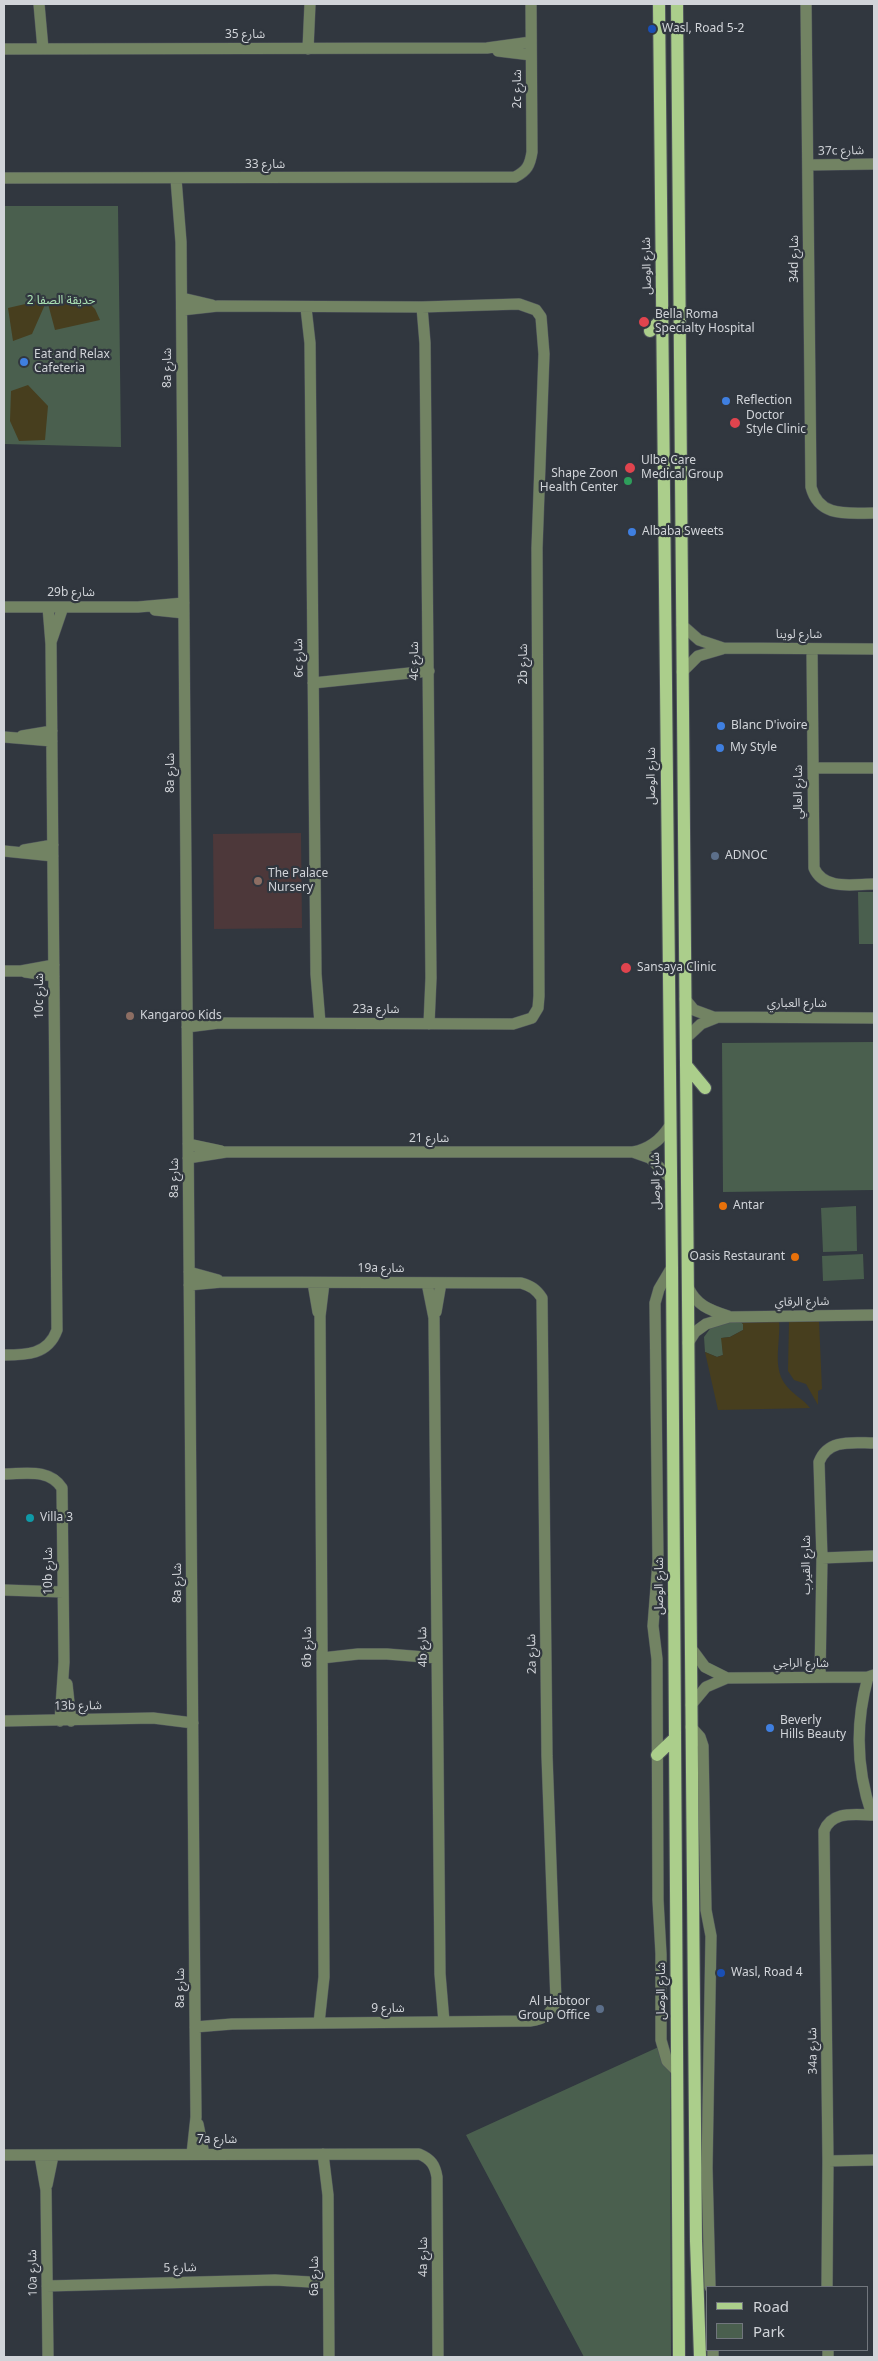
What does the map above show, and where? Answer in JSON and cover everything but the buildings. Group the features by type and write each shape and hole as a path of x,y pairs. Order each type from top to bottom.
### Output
{"main road":[{"name":"شارع الوصل","path":"659,4 669,1127 672,1267 679,2357"},
{"path":"677,4 696,2242 700,2357"},
{"path":"650,331 662,319"},
{"path":"654,615 665,630"},
{"path":"665,707 674,701 682,708"},
{"path":"686,1065 705,1088"},
{"path":"657,1755 675,1738"}],"street":[{"path":"38,49 39,4"},
{"path":"311,4 312,49"},
{"name":"2c شارع","path":"524,172 530,164 532,152 531,4"},
{"name":"34d شارع","path":"806,4 811,487 813,496 825,509 840,512 874,513"},
{"name":"شارع 35","path":"4,49 487,48 531,42"},
{"name":"شارع 35","path":"487,48 531,55"},
{"name":"37c شارع","path":"808,165 874,164"},
{"name":"شارع 33","path":"4,178 504,178 516,177 524,172"},
{"name":"8a شارع","path":"181,179 195,2021 198,2154"},
{"path":"182,298 202,301 216,306"},
{"name":"2b شارع","path":"427,307 519,304 536,310 543,326 544,354 537,548 540,996 538,1008 532,1018"},
{"path":"182,310 216,306 310,308 427,307"},
{"name":"4c شارع","path":"427,307 431,978 433,1024"},
{"name":"6c شارع","path":"310,308 316,1023"},
{"name":"29b شارع","path":"4,607 184,608"},
{"name":"10c شارع","path":"4,1355 36,1352 48,1346 57,1330 51,644 48,607"},
{"name":"10c شارع","path":"51,644 63,607"},
{"name":"شارع لوينا","path":"682,625 699,640 724,648 874,649"},
{"name":"شارع لوينا","path":"682,672 698,656 724,648"},
{"name":"شارع العالي","path":"812,649 813,859 817,875 824,881 834,884 874,884"},
{"path":"313,677 429,676"},
{"path":"4,737 52,736"},
{"path":"813,768 874,768"},
{"path":"4,851 53,850"},
{"path":"4,971 54,970"},
{"name":"شارع العباري","path":"685,999 700,1013 720,1017 874,1018"},
{"name":"شارع العباري","path":"686,1038 701,1024 720,1017"},
{"name":"23a شارع","path":"187,1022 513,1024 532,1018"},
{"name":"شارع 21","path":"188,1158 225,1152 633,1152 650,1147 664,1135 669,1127"},
{"name":"شارع 21","path":"188,1144 225,1152"},
{"name":"شارع 21","path":"633,1152 650,1158 670,1177"},
{"path":"672,1267 659,1289 655,1303 658,1562 653,1626 657,1659 661,2040 667,2061 676,2071"},
{"name":"19a شارع","path":"189,1272 222,1282"},
{"name":"19a شارع","path":"189,1286 222,1282 520,1284 530,1285 537,1291"},
{"name":"6b شارع","path":"318,1283 320,1316 324,2023"},
{"name":"4b شارع","path":"427,1283 434,1318"},
{"name":"4b شارع","path":"440,1283 434,1318 440,2022"},
{"name":"شارع الرقاي","path":"688,1287 702,1306 729,1317"},
{"name":"2a شارع","path":"537,1291 542,1298 543,1306 546,1756 556,2001 547,2016"},
{"name":"شارع الرقاي","path":"688,1343 695,1332 706,1324 729,1317 874,1315"},
{"name":"شارع القيرب","path":"820,1677 822,1558 818,1467 824,1453 831,1447 841,1444 874,1443"},
{"name":"10b شارع","path":"4,1474 44,1474 57,1481 63,1496 65,1721"},
{"path":"822,1558 874,1556"},
{"path":"4,1590 63,1587"},
{"name":"شارع الراجي","path":"691,1648 705,1667 727,1678"},
{"path":"322,1653 437,1654"},
{"path":"871,1676 860,1712 858,1746 862,1781 873,1815"},
{"name":"شارع الراجي","path":"691,1705 706,1687 727,1678 871,1676"},
{"name":"13b شارع","path":"4,1721 193,1718"},
{"path":"691,1727 700,1737 703,1746 706,1910 712,1942 707,2168 710,2286"},
{"name":"34a شارع","path":"827,2286 828,2161 824,1837 826,1826 834,1818 846,1815 873,1815"},
{"name":"شارع 9","path":"195,2021 228,2024 530,2021 547,2016"},
{"name":"7a شارع","path":"4,2155 409,2153 420,2154 429,2158"},
{"name":"6a شارع","path":"328,2154 329,2357"},
{"name":"10a شارع","path":"40,2156 46,2189 48,2357"},
{"name":"10a شارع","path":"46,2189 53,2156"},
{"name":"4a شارع","path":"429,2158 435,2166 437,2177 438,2357"},
{"path":"828,2161 874,2160"},
{"name":"شارع 5","path":"47,2281 85,2284 275,2280 290,2277 328,2279"}],"shaded area":[{"name":"The Palace Nursery","path":"301,833 302,928 214,929 213,834"}],"green space":[{"name":"حديقة الصفا 2","path":"4,206 118,206 121,447 4,444"},
{"path":"858,892 874,892 874,944 859,944"},
{"path":"874,1042 874,1190 723,1192 722,1043"},
{"path":"856,1206 857,1251 823,1252 821,1208"},
{"path":"863,1254 864,1279 823,1281 822,1256"},
{"path":"738,1319 743,1324 743,1330 730,1337 722,1338 723,1355 717,1357 705,1352 704,1337 712,1326"},
{"path":"663,2045 668,2045 670,2054 671,2357 584,2357 466,2135"}],"sand":[{"path":"47,299 90,304 95,309 100,320 55,330 47,300 32,334 13,341 8,308"},
{"path":"28,385 48,406 45,440 19,441 10,421 11,391"},
{"path":"738,1319 779,1320 778,1361 781,1377 788,1388 810,1408 718,1410 705,1352 717,1357 723,1355 721,1338 730,1337 743,1330 743,1324"},
{"path":"789,1321 819,1321 822,1389 818,1391 818,1405 806,1384 794,1380 788,1371"}],"place":[{"name":"Wasl, Road 5-2","path":"652,29"},
{"name":"Bella Roma Specialty Hospital","path":"644,322"},
{"name":"Eat and Relax Cafeteria","path":"24,362"},
{"name":"Reflection","path":"726,401"},
{"name":"Doctor Style Clinic","path":"735,423"},
{"name":"Ulbe Care Medical Group","path":"630,468"},
{"name":"Shape Zoon Health Center","path":"628,481"},
{"name":"Albaba Sweets","path":"632,532"},
{"name":"Blanc D'ivoire","path":"721,726"},
{"name":"My Style","path":"720,748"},
{"name":"ADNOC","path":"715,856"},
{"name":"The Palace Nursery","path":"258,881"},
{"name":"Sansaya Clinic","path":"626,968"},
{"name":"Kangaroo Kids","path":"130,1016"},
{"name":"Antar","path":"723,1206"},
{"name":"Oasis Restaurant","path":"795,1257"},
{"name":"Villa 3","path":"30,1518"},
{"name":"Beverly Hills Beauty","path":"770,1728"},
{"name":"Wasl, Road 4","path":"721,1973"},
{"name":"Al Habtoor Group Office","path":"600,2009"}]}
